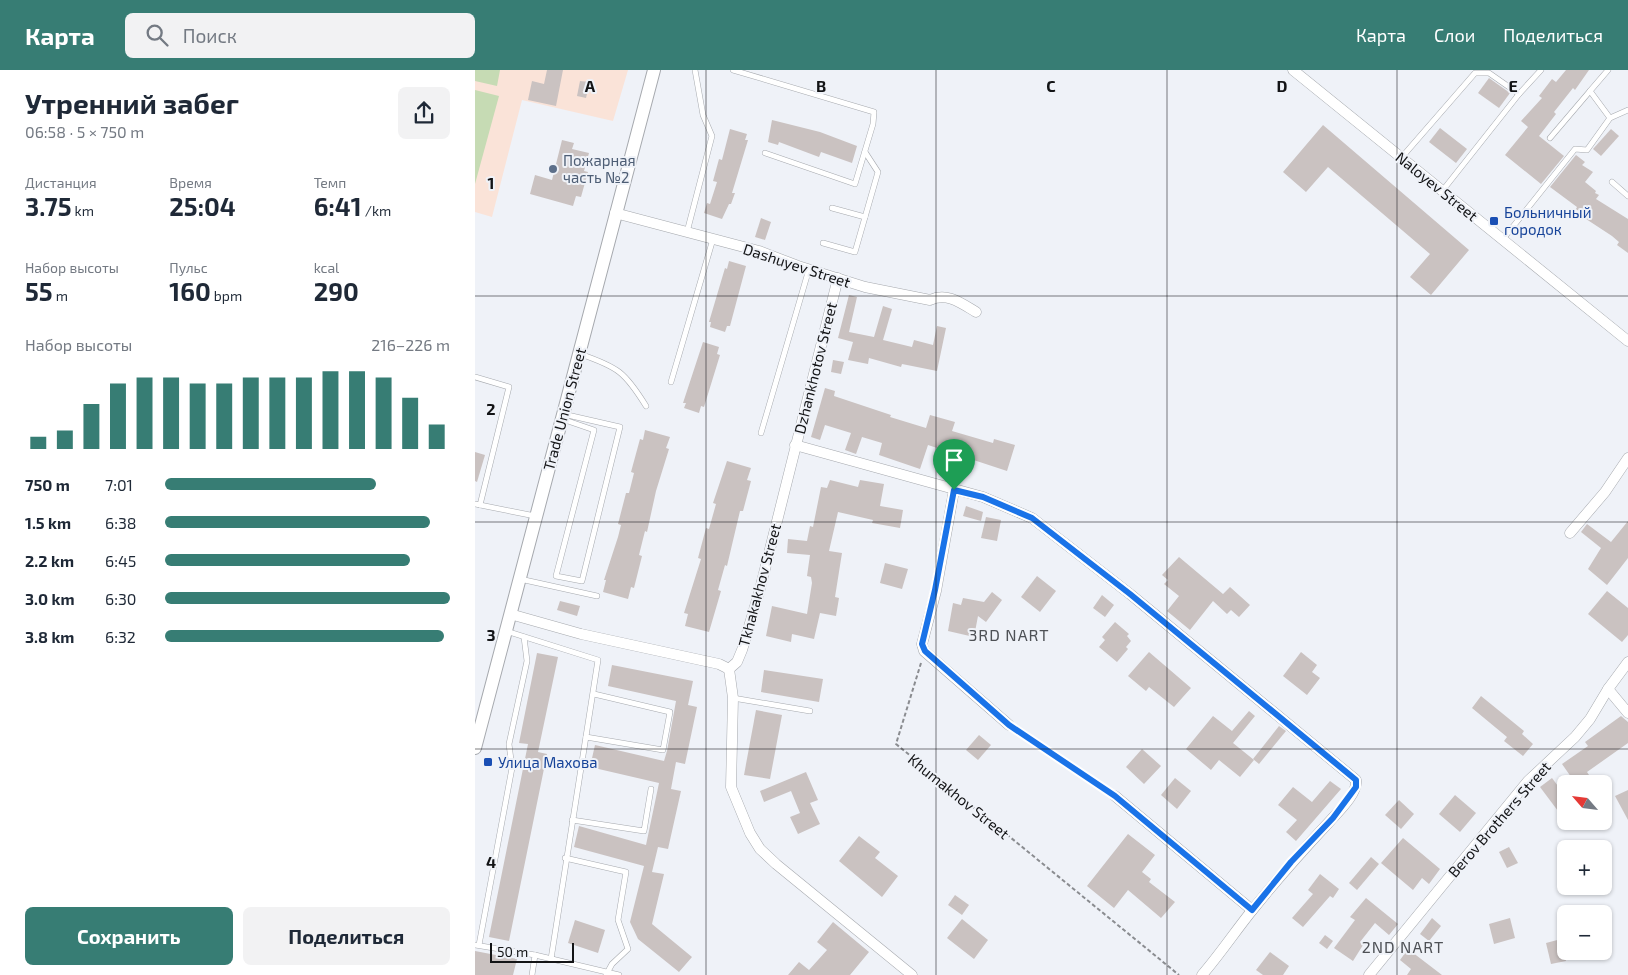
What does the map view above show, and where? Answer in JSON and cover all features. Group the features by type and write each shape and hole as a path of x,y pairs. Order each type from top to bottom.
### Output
{"street":[{"name":"Trade Union Street","path":"475,748 654,70"},
{"name":"Naloyev Street","path":"1293,70 1628,341"},
{"name":"Dashuyev Street","path":"615,213 759,250 865,287 930,300 939,296 954,299 976,312"},
{"name":"Dzhankhotov Street","path":"838,278 795,444 983,497 1032,518 1130,594 1356,780 1356,787 1333,818 1291,862 1252,910"},
{"name":"Tkhakakhov Street","path":"729,668 737,662 742,650 759,593 795,444"},
{"path":"1570,534 1605,492 1628,458"},
{"path":"954,490 935,590 922,644 925,651 1009,725"},
{"path":"510,614 581,634 719,664 729,668 733,698 731,788 741,816 760,849 912,975"},
{"name":"Berov Brothers Street","path":"1369,975 1528,781 1575,737 1628,662"},
{"path":"1608,689 1628,713"},
{"path":"1115,796 1252,910 1228,945 1202,975"}],"lane":[{"path":"687,232 712,136 703,116 695,70"},
{"path":"733,70 874,112 865,152 855,184 765,153"},
{"path":"1443,190 1519,94 1541,70"},
{"path":"1551,138 1607,70"},
{"path":"1402,157 1475,73 1489,73 1519,94"},
{"path":"1590,91 1610,118"},
{"path":"1503,239 1575,149 1587,150 1610,118 1628,110"},
{"path":"823,243 855,252 878,172 865,152"},
{"path":"1611,182 1628,196"},
{"path":"832,208 865,217"},
{"path":"671,382 713,239"},
{"path":"761,433 809,269"},
{"path":"578,354 613,366 620,371 631,383 646,406"},
{"path":"475,378 509,386 477,505 535,516"},
{"path":"562,416 620,427 582,581 556,576 594,430 562,416"},
{"path":"519,579 597,596"},
{"path":"506,631 598,660 594,694 565,858 551,959"},
{"path":"524,637 527,661 509,744 512,768 477,945 551,959 619,975"},
{"path":"586,737 663,750 670,712 594,694"},
{"path":"733,698 810,711"},
{"path":"572,820 645,831 651,789"},
{"path":"565,858 626,872 618,920 628,948 606,973"},
{"path":"532,975 535,956"}],"path":[{"name":"Khumakhov Street","path":"925,651 896,744 1179,975"},
{"path":"1009,725 1115,796"}],"shaded area":[{"path":"475,70 628,70 613,121 522,100 492,217 475,212"}],"green space":[{"path":"475,70 500,70 497,86 475,81"},
{"path":"475,90 499,96 475,184"}],"building":[{"path":"547,70 563,70 556,106 528,100 532,81 544,84"},
{"path":"1566,70 1589,70 1575,90 1573,88 1554,112 1556,114 1539,136 1564,156 1541,184 1505,155 1528,127 1521,121 1542,98 1539,96 1552,79 1556,82"},
{"path":"1489,78 1510,93 1499,108 1478,93"},
{"path":"580,81 590,82 586,98 577,96"},
{"path":"772,120 820,132 857,146 852,163 821,152 819,157 779,142 778,145 768,142"},
{"path":"1323,125 1469,250 1431,295 1410,277 1430,254 1328,167 1306,192 1283,172"},
{"path":"1440,128 1467,149 1456,163 1429,142"},
{"path":"730,129 747,134 745,140 748,140 732,193 735,193 722,219 704,213 707,203 710,204 717,182 713,181 719,159 722,160"},
{"path":"1611,129 1619,136 1601,156 1593,149"},
{"path":"562,140 574,143 572,149 589,153 584,171 588,172 581,197 576,196 573,206 530,194 535,175 552,180"},
{"path":"1576,155 1585,162 1582,165 1593,172 1585,182 1599,195 1596,199 1628,219 1628,253 1617,245 1619,242 1612,236 1583,217 1584,215 1576,209 1577,207 1550,187"},
{"path":"761,218 771,222 765,240 755,237"},
{"path":"729,261 746,266 730,326 727,326 725,332 710,327 711,322 709,322 725,268 727,269"},
{"path":"849,295 857,297 849,332 874,337 883,306 892,309 883,340 912,347 914,340 933,345 937,326 946,328 937,371 902,364 901,367 869,358 868,364 848,360 853,342 838,338"},
{"path":"703,342 719,347 717,354 720,355 704,407 701,406 699,413 684,408 686,403 683,403"},
{"path":"833,360 844,362 841,374 831,372"},
{"path":"825,388 835,391 834,396 926,428 930,415 955,422 952,431 993,443 994,439 1015,445 1007,471 928,445 920,469 879,455 882,443 862,437 856,454 845,450 851,433 825,425 820,440 811,437"},
{"path":"645,430 670,437 666,448 669,449 656,491 647,532 645,531 639,555 642,556 634,588 631,587 628,599 603,592 606,580 604,580 618,537 621,525 618,524 626,493 629,493 634,473 631,472 640,439 643,440"},
{"path":"475,452 485,455 477,482 475,481"},
{"path":"727,461 751,468 747,480 751,481 743,511 740,511 727,566 725,565 718,590 721,591 709,632 685,626 688,614 684,613 701,559 698,558 706,528 709,529 716,504 713,503"},
{"path":"830,480 858,487 860,480 884,484 880,506 903,510 900,528 872,523 873,520 838,512 829,551 842,553 835,597 839,598 836,616 820,613 814,639 792,634 791,642 766,636 772,606 807,614 812,583 811,577 807,576 810,555 787,553 788,539 807,541 810,526 813,527 821,487 827,488"},
{"path":"966,506 983,512 981,521 963,516"},
{"path":"986,517 1001,520 997,541 981,538"},
{"path":"1628,521 1628,558 1607,585 1588,569 1601,548 1581,532 1587,524 1611,542"},
{"path":"1179,557 1223,594 1230,587 1250,605 1239,617 1231,610 1227,614 1213,601 1190,630 1167,611 1179,596 1164,584 1168,580 1162,575"},
{"path":"885,563 908,569 902,589 880,583"},
{"path":"1037,576 1056,591 1040,612 1021,597"},
{"path":"1607,591 1628,608 1628,635 1622,642 1588,614"},
{"path":"992,592 1002,600 986,622 978,616 974,637 948,631 953,603 961,605 963,598 984,602"},
{"path":"1102,595 1114,605 1105,617 1093,608"},
{"path":"560,601 580,606 577,616 557,610"},
{"path":"1115,622 1129,634 1127,636 1131,641 1126,647 1128,649 1117,662 1099,647 1105,640 1102,637"},
{"path":"1149,652 1191,688 1174,707 1149,687 1146,691 1128,676"},
{"path":"1301,652 1317,665 1312,672 1320,678 1307,695 1283,676"},
{"path":"537,653 558,657 538,752 547,754 509,941 489,937 528,744 519,743"},
{"path":"612,665 693,681 688,705 697,707 685,764 676,762 671,789 681,791 668,849 658,847 652,872 664,874 652,924 692,957 679,972 638,939 630,922 644,866 574,847 579,826 646,845 659,783 590,767 595,745 664,761 667,751 676,701 608,686"},
{"path":"764,670 823,679 819,702 761,692"},
{"path":"1481,696 1524,731 1522,734 1533,744 1523,756 1504,741 1507,737 1472,708"},
{"path":"756,710 782,715 770,779 744,775"},
{"path":"1249,711 1255,716 1233,743 1254,760 1240,777 1219,760 1211,770 1186,749 1213,716 1232,731"},
{"path":"1621,716 1628,722 1628,743 1587,772 1589,775 1570,775 1562,764 1588,746 1585,742"},
{"path":"1279,726 1286,731 1259,764 1253,759"},
{"path":"979,735 991,745 978,760 966,750"},
{"path":"1142,749 1161,766 1144,784 1126,767"},
{"path":"806,772 818,800 810,803 820,824 798,834 790,817 800,813 791,791 764,802 760,791"},
{"path":"1175,778 1191,791 1177,809 1161,795"},
{"path":"1552,778 1557,785 1557,810 1540,787"},
{"path":"1330,781 1341,789 1296,841 1286,832 1297,820 1278,805 1293,787 1312,802"},
{"path":"1628,790 1628,820 1615,796"},
{"path":"1455,795 1476,813 1460,832 1439,814"},
{"path":"1399,800 1414,814 1401,829 1385,815"},
{"path":"1128,834 1155,855 1142,872 1151,879 1149,882 1175,902 1161,918 1128,890 1114,908 1087,886"},
{"path":"859,836 880,852 875,858 898,876 882,897 839,861"},
{"path":"1403,838 1440,869 1429,884 1422,878 1413,890 1381,863"},
{"path":"1509,847 1518,863 1507,868 1499,852"},
{"path":"1371,857 1379,864 1357,890 1349,883"},
{"path":"1320,874 1339,889 1333,898 1330,896 1303,927 1292,918 1313,894 1308,890"},
{"path":"955,895 969,905 962,915 948,905"},
{"path":"1366,898 1398,924 1389,935 1375,923 1360,942 1363,945 1353,961 1334,948 1355,920 1350,917"},
{"path":"1432,918 1441,926 1429,941 1420,934"},
{"path":"1510,918 1515,938 1494,944 1489,924"},
{"path":"962,919 988,940 974,959 947,938"},
{"path":"575,920 605,930 598,953 568,943"},
{"path":"833,922 869,952 850,975 788,975 799,962 809,970 827,950 817,942"},
{"path":"1325,935 1333,941 1327,949 1319,943"},
{"path":"1557,940 1557,960 1566,961 1551,964 1546,943"},
{"path":"1408,949 1442,975 1407,975 1411,969 1400,960"},
{"path":"475,951 517,959 513,975 475,975"},
{"path":"1270,952 1289,966 1283,975 1263,975 1256,970"}],"place":[{"name":"Пожарная часть №2","path":"553,169"},
{"name":"Больничный городок","path":"1494,221"},
{"name":"Улица Махова","path":"488,762"}],"district":[{"name":"3RD NART","path":"1009,634"},
{"name":"2ND NART","path":"1403,946"}],"route":[{"path":"954,490 1006,505 1032,518 1260,699 1293,729 1356,780 1356,787 1333,818 1291,862 1252,910 1115,796 1009,725 925,651 922,644 935,590 954,490"}]}
